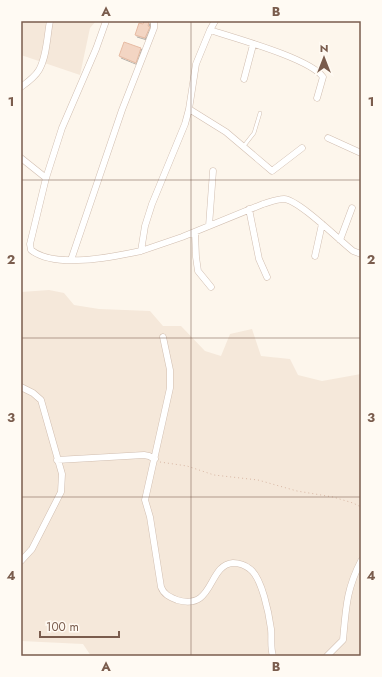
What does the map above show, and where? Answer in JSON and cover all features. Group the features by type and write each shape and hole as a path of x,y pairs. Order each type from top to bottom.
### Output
{"street":[{"path":"21,87 31,80 39,70 43,60 50,21"},
{"path":"106,21 62,128 46,178 30,244 32,250 36,254 53,259 106,259 141,251 195,232 249,209 273,201 285,199 299,206 353,251 361,254"},
{"path":"71,260 122,110 154,28 154,21"},
{"path":"141,251 152,204 185,124 189,109 196,64 215,21"},
{"path":"210,30 294,58 320,72 323,77 317,98"},
{"path":"244,79 253,45"},
{"path":"189,109 226,132 272,171 302,148"},
{"path":"328,138 361,153"},
{"path":"21,158 46,178"},
{"path":"209,226 212,171"},
{"path":"340,240 352,208"},
{"path":"249,209 259,259 267,277"},
{"path":"315,256 322,224"},
{"path":"195,232 198,271 211,287"},
{"path":"163,337 170,370 170,388 145,500 150,517 160,582 163,592 172,598 182,601 197,600 203,596 217,573 225,565 236,563 246,566 256,576 265,602 269,617 273,656"},
{"path":"21,387 33,392 41,400 62,474 61,492 32,549 21,561"},
{"path":"57,460 144,455 154,459"},
{"path":"327,656 343,640 347,596 354,574 361,561"}],"lane":[{"path":"243,147 254,133 260,113"}],"path":[{"path":"154,459 160,462 186,466 206,474 258,480 297,491 333,497 361,507"}],"shaded area":[{"path":"21,21 96,21 90,28 80,75 21,55"},
{"path":"49,290 64,293 74,305 99,309 150,311 163,326 181,326 205,351 221,356 230,334 252,329 261,356 290,359 298,375 322,381 361,374 361,656 91,656 83,644 21,641 21,292"}],"building":[{"path":"144,21 149,22 148,26 150,27 145,38 135,35 139,23 143,24"},
{"path":"124,42 141,48 136,63 119,56"}],"waterway":[{"path":"23,656 29,656"}]}
